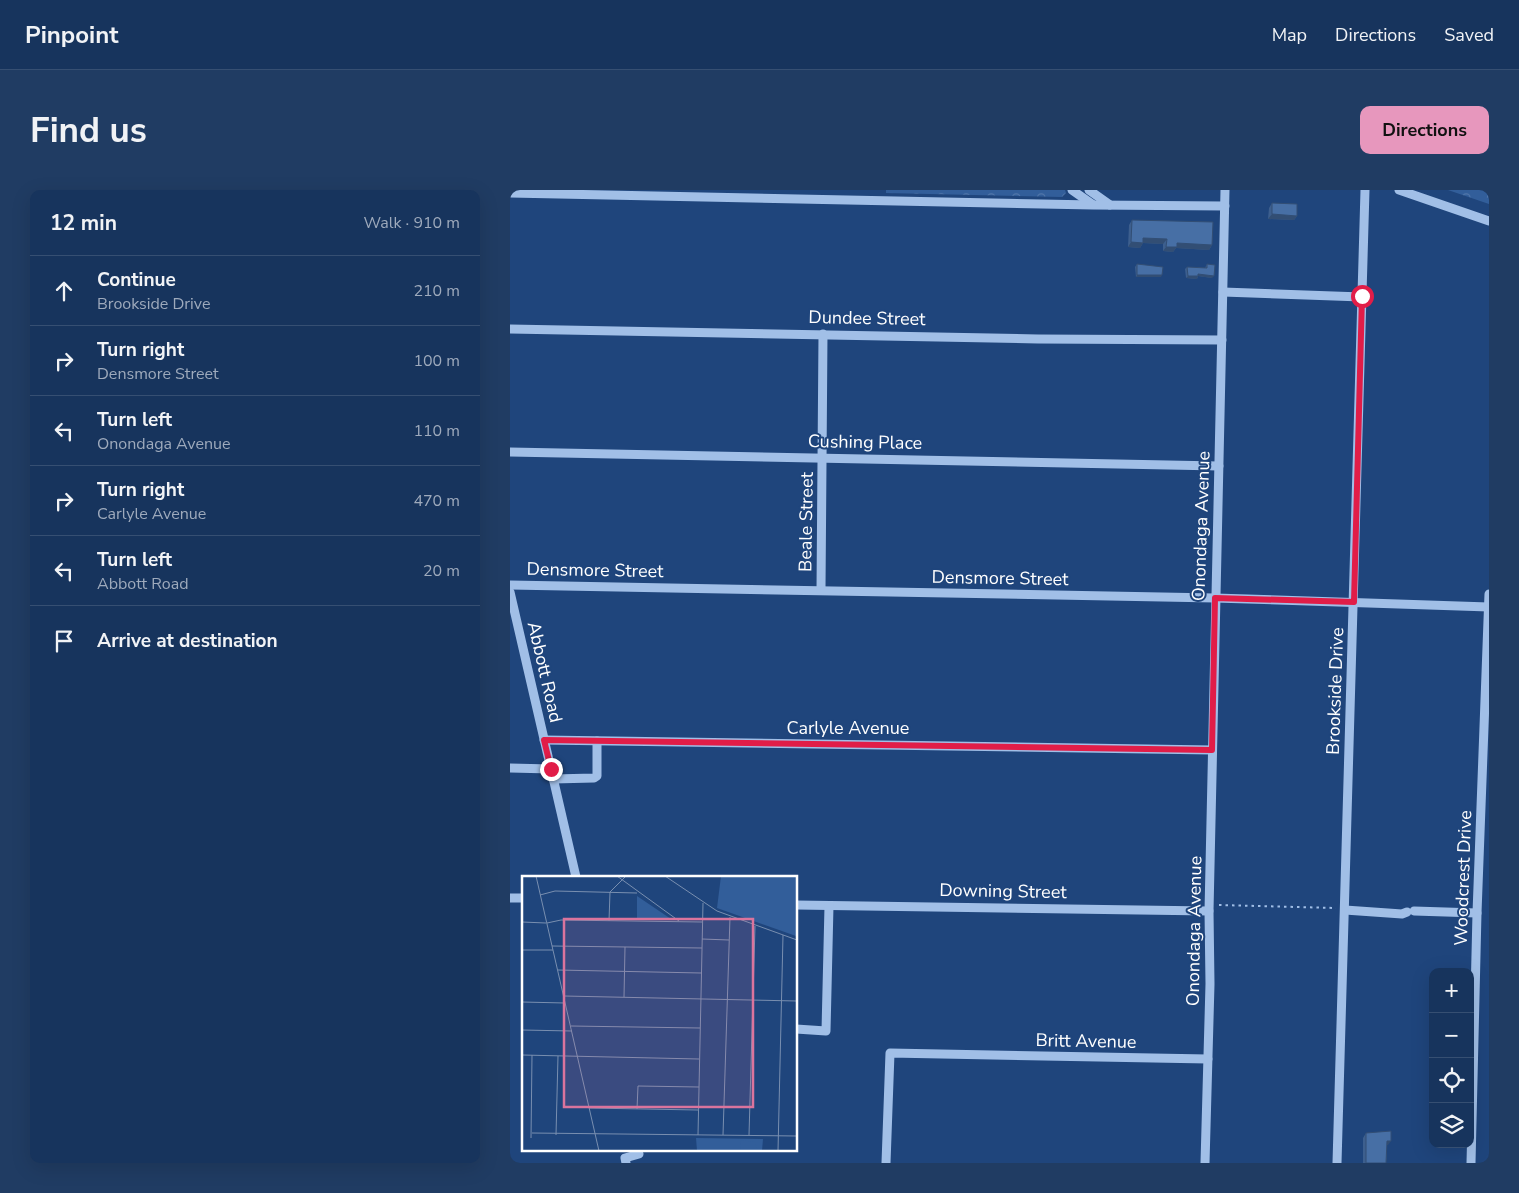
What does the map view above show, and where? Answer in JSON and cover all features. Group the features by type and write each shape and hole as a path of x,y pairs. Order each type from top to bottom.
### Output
{"street":[{"path":"1072,190 1093,205"},
{"path":"1089,190 1110,205"},
{"name":"Onondaga Avenue","path":"1205,1163 1210,984 1209,911 1215,598 1225,190"},
{"name":"Brookside Drive","path":"1337,1163 1365,190"},
{"path":"1399,190 1489,221"},
{"path":"510,193 742,194 1093,205 1225,206"},
{"path":"1223,292 1362,296"},
{"name":"Dundee Street","path":"510,329 1038,339 1222,340"},
{"name":"Beale Street","path":"821,590 823,334"},
{"name":"Cushing Place","path":"510,452 1219,466"},
{"name":"Densmore Street","path":"510,585 1215,598 1489,607"},
{"name":"Abbott Road","path":"510,592 514,622 576,876"},
{"name":"Woodcrest Drive","path":"1471,1163 1489,594"},
{"name":"Carlyle Avenue","path":"544,740 1212,750"},
{"path":"553,779 597,776 597,741"},
{"path":"510,768 551,769"},
{"name":"Downing Street","path":"798,905 1209,911"},
{"path":"798,1029 826,1031 829,906"},
{"path":"1345,910 1402,914 1411,912 1478,913"},
{"name":"Britt Avenue","path":"886,1163 890,1052 1208,1060"},
{"path":"626,1163 625,1158 639,1156"}],"path":[{"path":"1209,911 1215,905 1338,908 1345,910"}],"green space":[{"path":"886,190 1065,190 1066,193 1062,197 886,193"},
{"path":"1448,190 1489,190 1489,204"}],"building":[{"path":"1272,203 1297,204 1297,216 1272,214"},
{"path":"1132,220 1213,222 1212,245 1177,243 1177,247 1166,247 1167,239 1143,238 1143,243 1131,242"},
{"path":"1137,264 1163,267 1162,275 1137,275"},
{"path":"1207,264 1215,265 1214,276 1198,274 1198,276 1188,276 1187,267 1207,268"},
{"path":"1391,1131 1391,1141 1387,1141 1386,1163 1366,1163 1366,1133"}],"route":[{"path":"551,769 544,740 1212,750 1215,598 1354,602 1362,296"}]}
